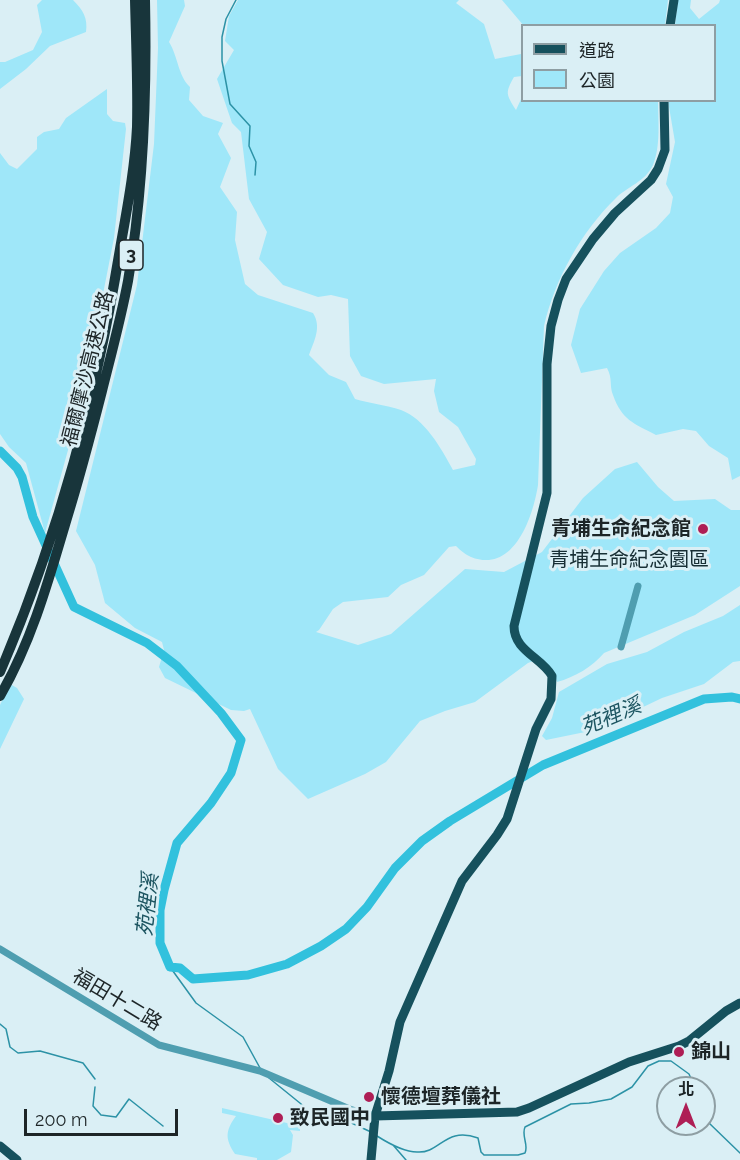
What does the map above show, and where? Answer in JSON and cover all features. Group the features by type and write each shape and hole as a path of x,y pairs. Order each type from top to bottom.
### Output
{"highway":[{"name":"福爾摩沙高速公路","path":"135,0 140,21"},
{"name":"福爾摩沙高速公路","path":"2,692 39,612 73,481 111,306 130,186 136,129 140,21 145,0"},
{"name":"福爾摩沙高速公路","path":"0,672 25,615 73,481"}],"main road":[{"path":"670,24 674,0"},
{"path":"371,1160 375,1116 389,1071 400,1022 462,881 507,819 536,729 551,699 552,676 549,670 522,648 514,634 514,626 548,492 548,364 551,326 562,290 577,261 615,213 651,180 658,169 665,150 664,102"},
{"path":"375,1116 517,1112 629,1062 679,1046 740,1003"},
{"path":"0,1146 17,1160"}],"street":[{"path":"621,647 638,586"},
{"name":"福田十二路","path":"0,949 159,1045 264,1072 352,1110 375,1116"}],"green space":[{"path":"42,0 73,0 84,14 86,32 50,46 0,89 0,62 33,50 42,32 37,5"},
{"name":"青埔生命紀念園區","path":"157,0 184,0 185,6 169,42 183,77 190,87 189,100 203,116 223,123 218,134 231,158 220,187 237,212 235,240 245,284 258,295 313,313 317,329 309,355 329,375 346,382 355,399 401,410 418,420 431,435 453,470 475,465 476,459 458,427 439,412 434,391 436,379 384,384 361,376 350,356 348,299 331,295 318,297 283,285 259,259 267,232 249,199 241,132 232,123 217,79 234,50 225,41 229,16 238,0 459,0 456,3 484,24 495,59 521,54 521,76 514,77 508,90 516,110 521,99 521,102 658,102 658,141 656,158 650,171 603,211 571,257 549,308 544,326 538,485 531,512 519,539 510,550 499,557 486,560 469,556 456,546 449,547 424,575 401,585 388,597 343,602 333,609 316,632 358,645 391,634 465,569 504,572 542,552 583,498 615,469 637,462 658,487 674,501 715,499 731,510 740,510 740,586 695,615 604,653 589,667 564,680 557,682 552,669 541,658 528,663 475,702 420,721 386,762 365,774 308,799 278,769 250,709 231,710 165,678 159,667 164,650 162,642 135,628 105,603 95,565 76,531 137,285 154,144 158,48"},
{"path":"502,0 668,0 665,24 522,24"},
{"path":"678,0 691,0 690,8 699,19 720,0 740,0 740,476 732,480 728,458 709,446 696,431 683,429 656,435 629,420 616,403 607,368 581,373 571,345 580,309 604,271 620,253 656,228 670,213 673,197 666,184 675,142 668,102 716,102 716,24 675,24"},
{"path":"107,89 107,114 113,121 125,123 126,129 114,238 83,396 45,533 26,463 9,447 0,434 0,153 9,165 17,169 37,149 37,137 44,132 59,129 66,118"},
{"path":"740,605 740,661 733,662 704,684 662,698 595,730 546,740 542,736 552,718 559,692 607,664 647,652 684,632 723,616"},
{"path":"10,684 17,688 24,699 0,749 0,705"},
{"path":"222,1108 300,1126 300,1131 290,1130 293,1135 291,1152 277,1160 257,1160 257,1158 235,1154 229,1144 228,1131 236,1116 222,1113"}],"waterway":[{"path":"236,0 226,19 222,37 222,61 230,104 250,126 249,146 256,162 255,175"},
{"name":"苑裡溪","path":"0,451 17,468 22,477 33,517 74,607 147,643 177,666 221,713 241,740 231,773 211,803 177,843 164,890 160,910 160,943 170,967 180,968 193,979 248,975 287,964 321,946 346,929 367,907 395,868 422,841 450,821 543,765 704,699 732,697 740,699"},
{"path":"170,967 196,1003 243,1037 260,1068"},
{"path":"0,1024 6,1029 10,1047 18,1053 40,1051 83,1063 95,1079"},
{"path":"377,1136 401,1149 417,1152 432,1149 458,1135 467,1135 478,1138 481,1152 484,1155 518,1155 525,1153 526,1150 525,1127 571,1104 611,1099 632,1087 648,1066 659,1061 671,1061 690,1076"},
{"path":"269,1078 311,1112 330,1113 371,1132"},
{"path":"95,1087 93,1106 101,1115 116,1117 129,1099 163,1126"},
{"path":"716,1130 740,1153"},
{"path":"393,1145 406,1160"}],"place":[{"name":"青埔生命紀念館","path":"703,529"},
{"name":"錦山","path":"679,1052"},
{"name":"懷德壇葬儀社","path":"369,1097"},
{"name":"致民國中","path":"278,1118"}]}
